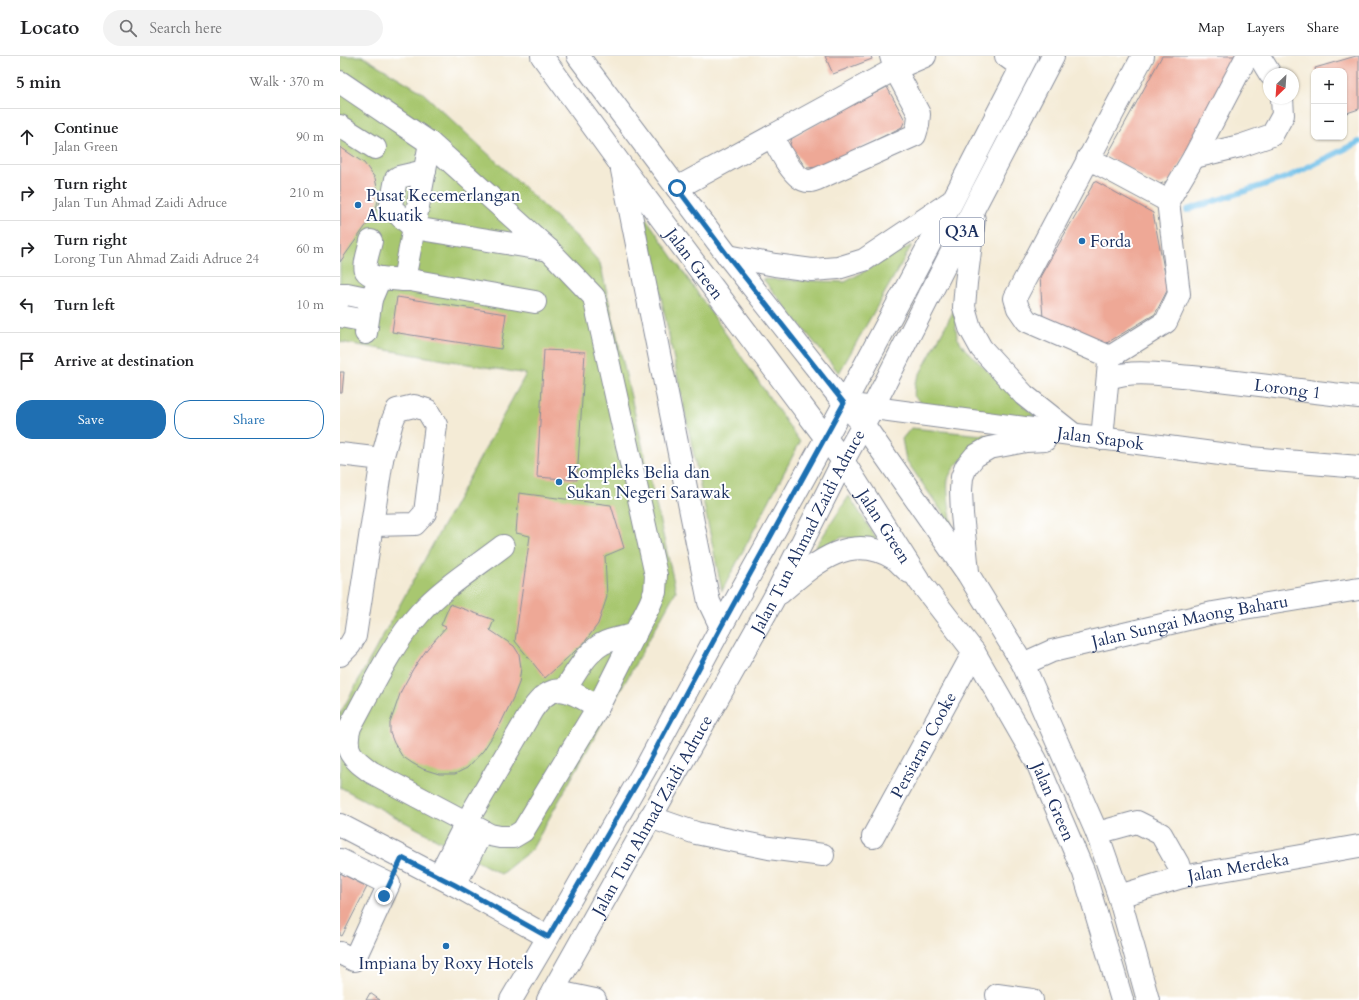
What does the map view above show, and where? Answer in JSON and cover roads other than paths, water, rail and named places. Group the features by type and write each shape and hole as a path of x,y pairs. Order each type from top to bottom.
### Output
{"main road":[{"name":"Jalan Green","path":"542,56 621,165 843,461 920,582 974,652 1036,760 1084,873 1119,999"},
{"name":"Jalan Green","path":"578,56 728,256 844,403"},
{"path":"677,188 772,136 893,63 925,56"},
{"name":"Jalan Tun Ahmad Zaidi Adruce","path":"551,996 772,600 1053,56"},
{"path":"1109,368 1027,321 1018,308 1015,298 1143,56"},
{"path":"1089,437 1109,368 1166,322 1179,294 1168,201 1194,157 1247,56"},
{"path":"1259,56 1266,68"},
{"name":"Jalan Tun Ahmad Zaidi Adruce","path":"511,1000 640,778 721,627 826,438 952,202 1018,60"},
{"path":"772,136 787,163 802,180 810,182 915,135 919,114 893,63"},
{"path":"340,82 430,143 549,250 594,297 656,575 655,592 598,707 529,822 523,831 513,837 500,837 474,827 371,772 357,762 348,750 347,738 350,727 386,662 420,612 444,591 502,546"},
{"path":"1194,157 1240,146 1272,135 1283,115 1282,104"},
{"path":"340,126 374,148"},
{"path":"404,280 430,143"},
{"path":"1088,158 1168,201"},
{"path":"621,165 709,602 721,627"},
{"path":"728,256 812,270 838,268 864,260 952,202"},
{"path":"977,202 964,307 970,328 981,348 1024,395 1089,437"},
{"path":"414,228 549,250"},
{"path":"371,241 365,270 367,273 380,278 410,280 535,302"},
{"path":"340,316 366,327 371,299 380,278"},
{"path":"340,298 342,294 347,294 371,299"},
{"name":"Lorong 1","path":"1109,368 1121,374 1138,372 1359,397"},
{"name":"Jalan Stapok","path":"844,403 867,417 1089,437 1250,458 1359,467"},
{"path":"340,655 350,645 355,636 382,459 392,422 397,410 414,406 427,410 436,426 425,513 415,524 373,525"},
{"name":"Jalan Green","path":"867,417 968,574 1023,664 1097,833 1119,896 1148,1000"},
{"path":"968,574 961,490 962,477 966,467 974,456 989,448 1026,441 1089,437"},
{"path":"340,454 382,459"},
{"path":"772,600 818,562 837,553 855,548 873,549 895,560 920,582"},
{"name":"Jalan Sungai Maong Baharu","path":"1023,664 1052,651 1213,614 1359,589"},
{"path":"565,690 582,664 592,652 603,643 635,635"},
{"name":"Persiaran Cooke","path":"873,837 974,652"},
{"path":"447,881 532,710 538,701 556,690 565,690 574,693 598,707"},
{"path":"650,817 704,835 769,848 823,855"},
{"path":"1097,833 1137,822 1161,834 1178,864 1182,878"},
{"path":"340,825 447,881 548,937"},
{"name":"Jalan Merdeka","path":"1119,896 1182,878 1359,846"},
{"path":"347,957 389,884 402,858"},
{"path":"340,860 389,884"},
{"path":"551,996 595,1000"},
{"path":"997,996 1032,1000"}],"waterway":[{"path":"1187,210 1288,177 1359,142"}],"place":[{"name":"Pusat Kecemerlangan Akuatik","path":"358,205"},
{"name":"Forda","path":"1082,241"},
{"name":"Kompleks Belia dan Sukan Negeri Sarawak","path":"559,482"},
{"name":"Impiana by Roxy Hotels","path":"446,946"}]}
